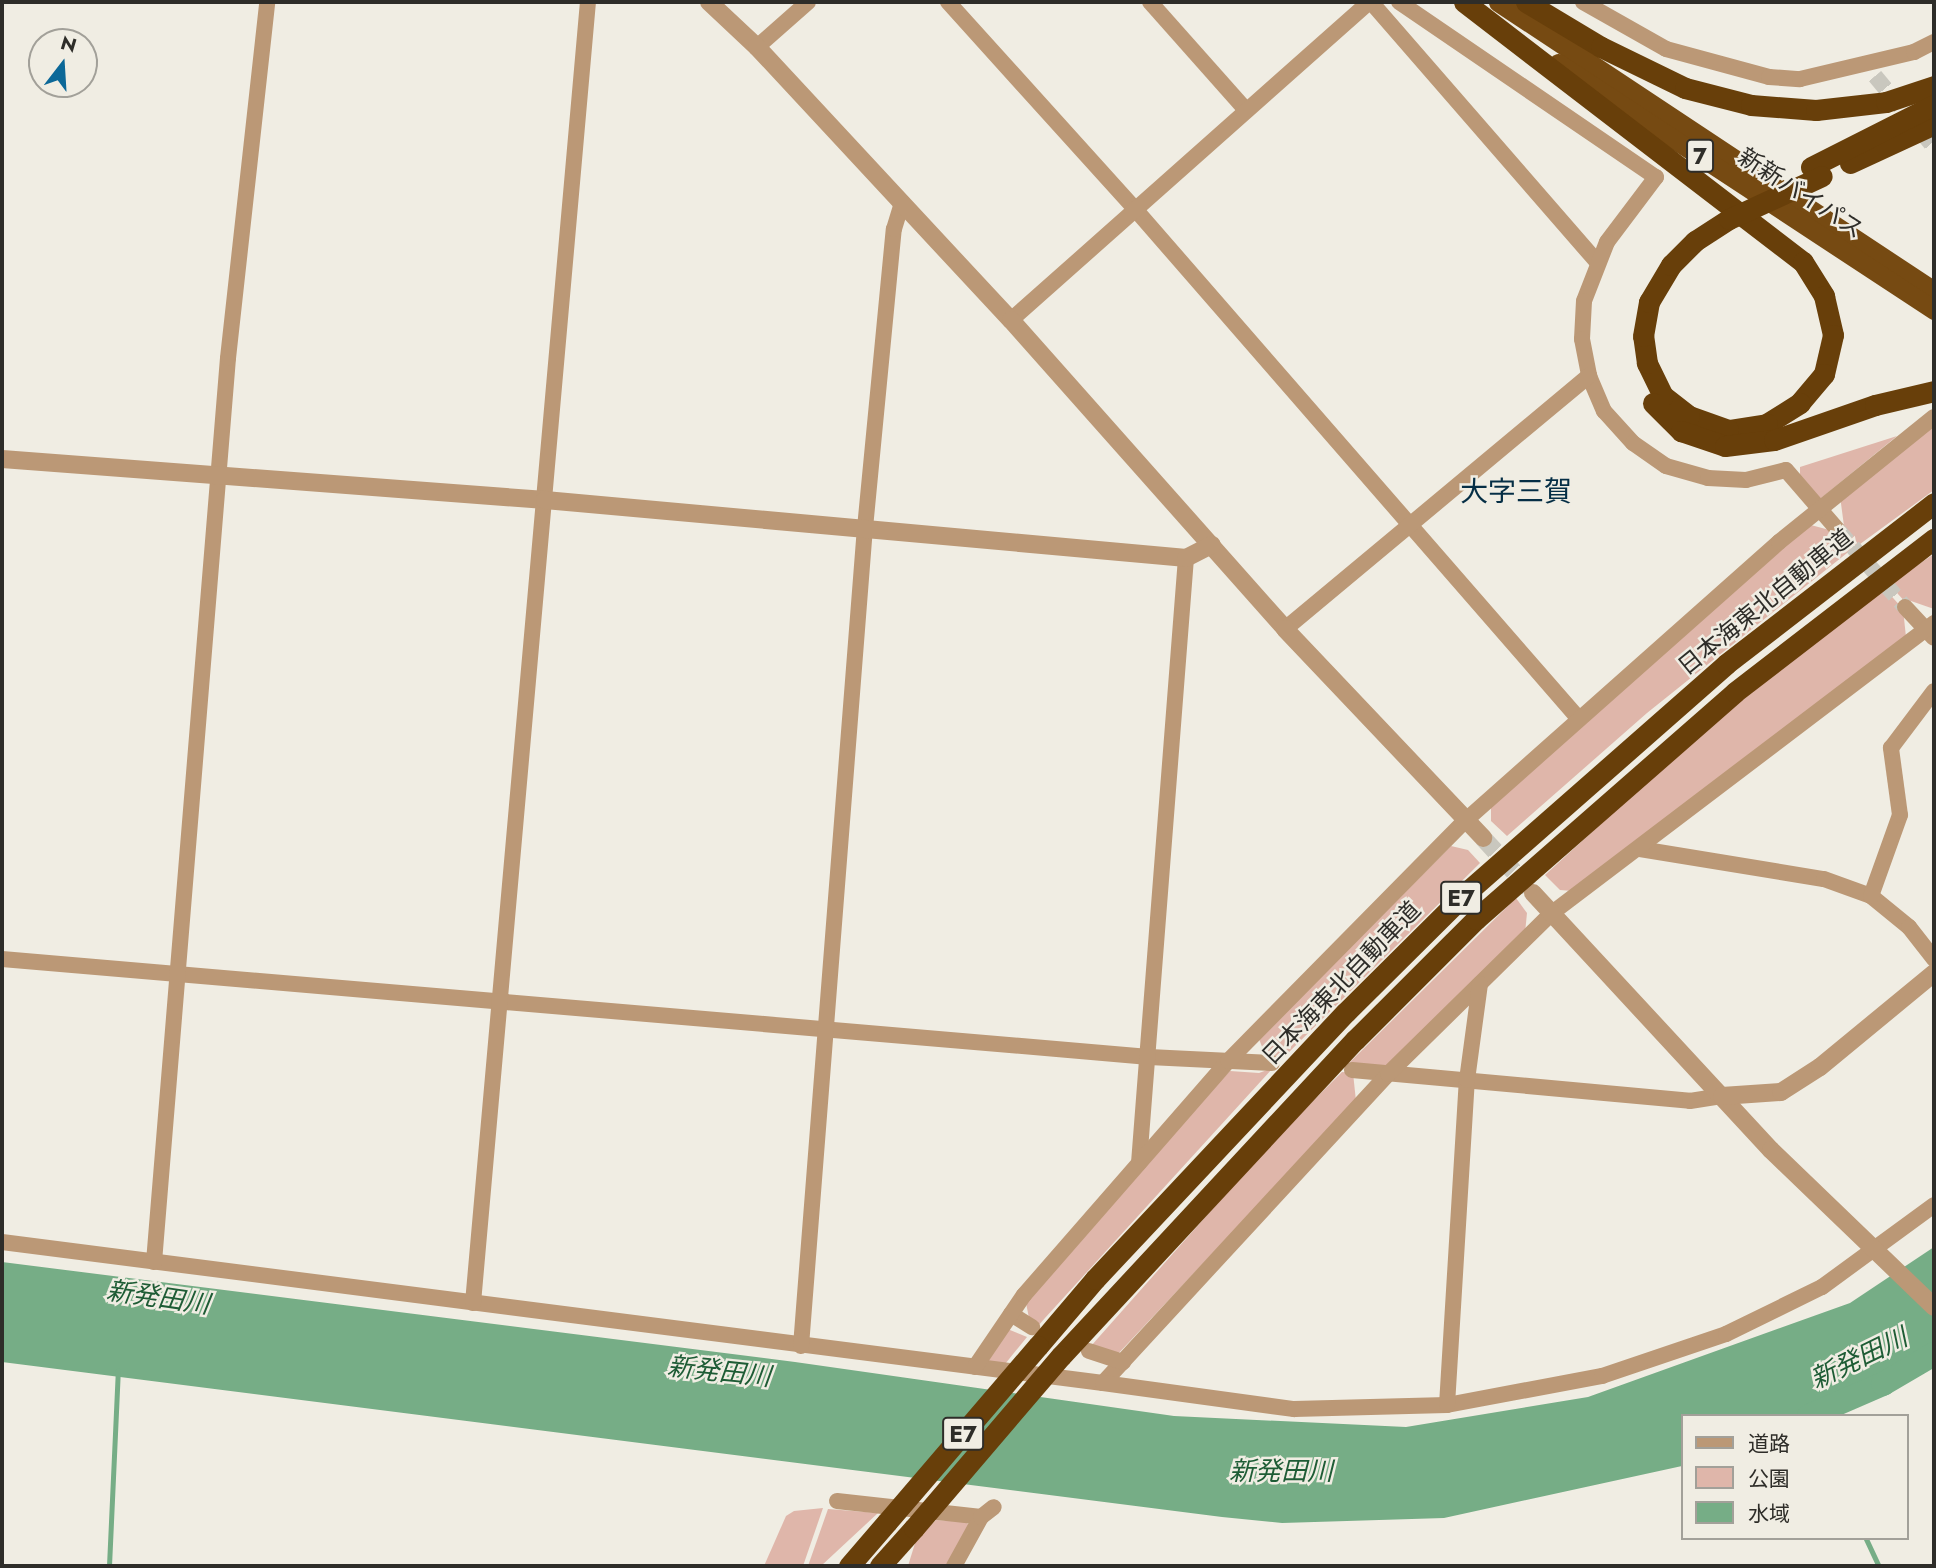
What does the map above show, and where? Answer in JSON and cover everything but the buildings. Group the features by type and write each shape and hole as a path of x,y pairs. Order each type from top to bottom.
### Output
{"highway":[{"path":"1465,2 1803,262 1824,296 1833,335 1824,374 1800,403 1768,424 1728,430 1689,416 1663,396 1647,363 1643,336 1649,302 1690,237"},
{"name":"新新バイパス","path":"1465,2 1934,310"},
{"name":"新新バイパス","path":"1498,2 1934,291"},
{"path":"1526,2 1601,47 1685,88 1751,106 1816,110 1886,102 1934,86"},
{"path":"1934,105 1816,172 1690,237 1661,258 1638,297 1630,335 1632,365 1651,401 1681,431 1725,446 1773,440 1875,405 1934,391"},
{"path":"1816,172 1934,124"},
{"name":"日本海東北自動車道","path":"849,1566 1035,1337 1095,1279 1300,1062 1468,891 1726,664 1934,503"},
{"name":"日本海東北自動車道","path":"880,1566 1061,1356 1355,1040 1476,919 1734,692 1934,539"}],"street":[{"path":"154,1262 218,476 267,2"},
{"path":"473,1303 588,2"},
{"path":"709,2 757,47 902,202 1011,320 1285,628 1483,838"},
{"path":"757,47 808,2"},
{"path":"948,2 1135,209 1580,719"},
{"path":"1150,2 1246,110"},
{"path":"1011,320 1370,2 1596,261"},
{"path":"1399,2 1656,177 1596,261 1584,301 1582,339 1589,376 1604,411 1633,443 1666,466 1708,478 1746,480 1786,470 1837,529"},
{"path":"1583,2 1667,49 1732,70 1800,79 1870,70 1934,42"},
{"path":"801,1346 865,528 894,229 902,202"},
{"path":"1285,628 1589,376"},
{"path":"975,1367 1011,1314 1228,1061 1466,820 1820,509 1934,416"},
{"path":"2,459 545,500 1186,558 1212,545"},
{"path":"1139,1163 1186,558"},
{"path":"1102,1383 1388,1074 1552,913 1931,630 1905,607"},
{"path":"1871,896 1900,815 1891,748 1934,691"},
{"path":"1640,849 1824,879 1871,896 1909,928 1934,959"},
{"path":"1533,893 1722,1096 1934,1307"},
{"path":"2,959 501,1002 826,1026 1149,1057 1272,1063"},
{"path":"1352,1070 1690,1101 1781,1091 1820,1066 1934,973"},
{"path":"1447,1405 1467,1080 1480,984"},
{"path":"2,1242 1294,1409 1447,1405 1602,1376 1726,1334 1822,1287 1879,1254 1934,1205"},
{"path":"1011,1314 1035,1337"},
{"path":"1089,1350 1123,1362"},
{"path":"837,1501 987,1512 954,1566"}],"green space":[{"path":"1934,422 1934,490 1856,547 1840,529 1844,526 1840,496"},
{"path":"1897,436 1820,499 1800,478 1800,467"},
{"path":"1807,524 1837,532 1852,549 1647,713 1507,836 1491,821 1491,800"},
{"path":"1934,554 1934,609 1911,601 1907,604 1889,584"},
{"path":"1885,589 1903,609 1906,637 1572,891 1560,890 1545,875 1711,723"},
{"path":"1451,846 1468,850 1480,863 1279,1062 1266,1057 1259,1039"},
{"path":"1516,898 1527,913 1525,933 1383,1069 1344,1068"},
{"path":"1273,1068 1038,1326 1030,1323 1026,1303 1219,1082 1230,1071 1259,1073"},
{"path":"1342,1072 1353,1073 1356,1101 1115,1357 1091,1346 1271,1143"},
{"path":"1005,1328 1027,1337 1001,1369 985,1362"},
{"path":"823,1508 803,1566 764,1566 786,1516 794,1511"},
{"path":"828,1509 878,1513 821,1566 808,1566"},
{"path":"936,1520 967,1522 969,1527 948,1566 908,1566 916,1540"}],"water":[{"name":"新発田川","path":"1934,1247 1934,1348 1919,1359 1817,1414 1680,1414 1680,1466 1444,1518 1282,1523 1222,1517 2,1362 2,1262 795,1362 1174,1416 1406,1427 1588,1397 1850,1303"}],"waterway":[{"name":"新発田川","path":"1814,1414 1883,1384 1934,1354"},
{"path":"109,1566 118,1371"},
{"path":"1867,1540 1879,1566"}],"tunnel":[{"path":"1875,76 1934,147"},
{"path":"1837,529 1905,607"},
{"path":"1483,838 1529,888"}],"district":[{"name":"大字三賀","path":"1516,492"}]}
